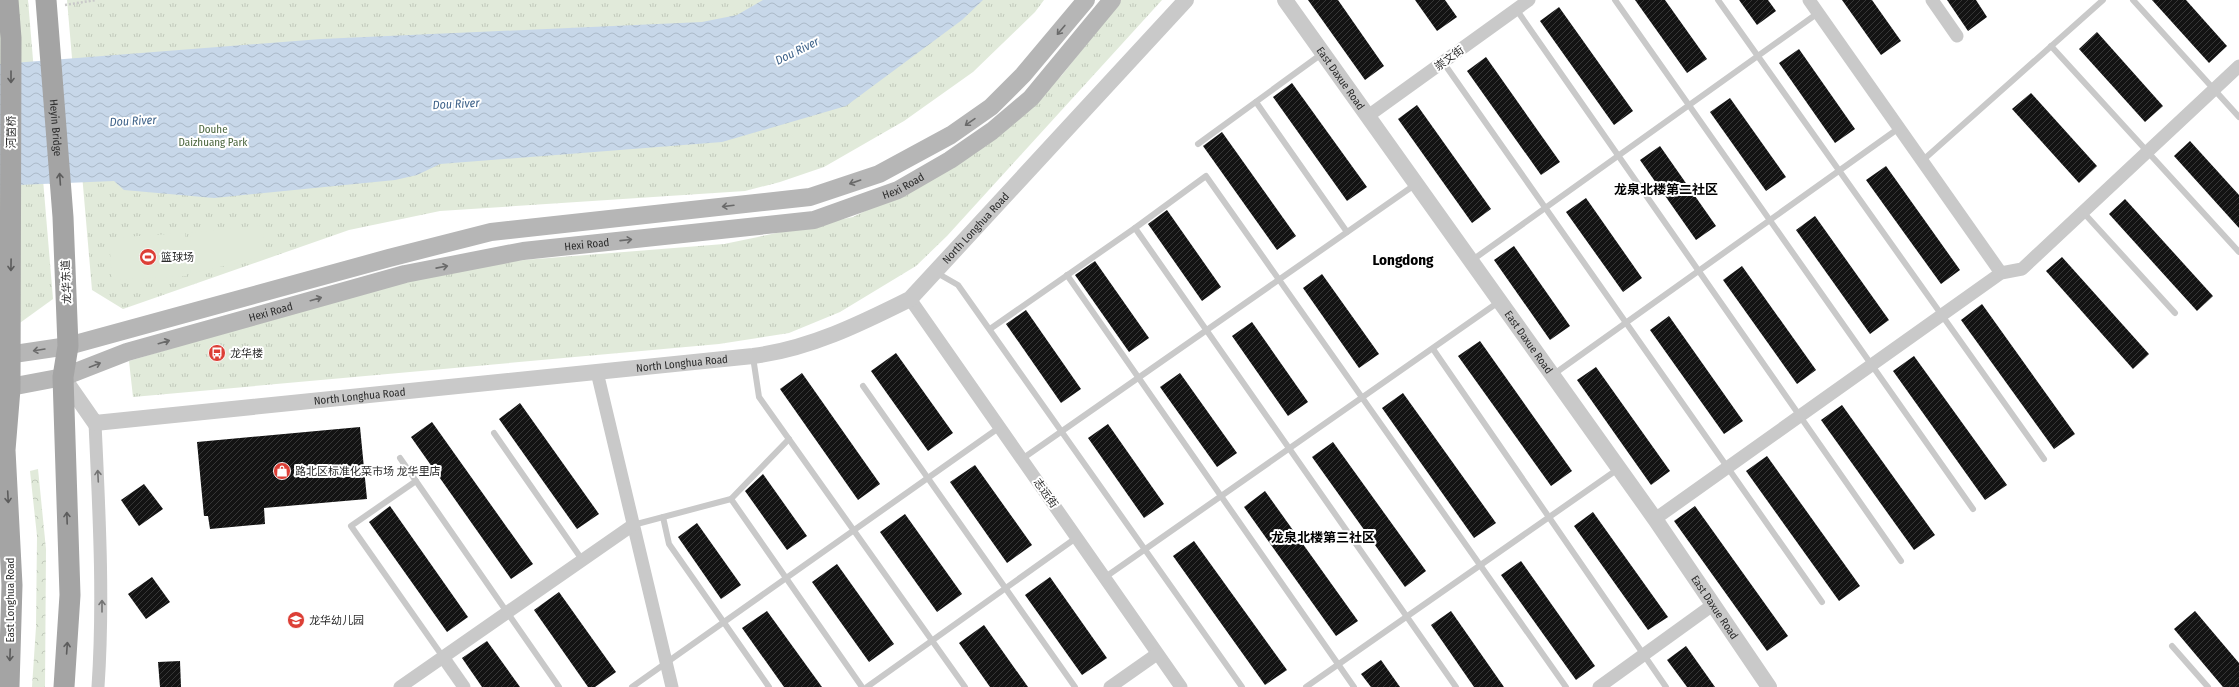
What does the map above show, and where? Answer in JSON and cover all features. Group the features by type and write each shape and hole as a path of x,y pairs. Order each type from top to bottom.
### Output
{"main road":[{"name":"河茵桥","path":"8,0 11,38 11,226"},
{"name":"Heyin Bridge","path":"46,0 63,217"},
{"name":"Hexi Road","path":"5,355 68,346 381,260 491,232 810,197 872,176 952,135 991,107 1023,74 1086,0"},
{"name":"Hexi Road","path":"5,389 63,377 127,352 405,274 523,251 814,220 898,190 950,160 992,131 1031,98 1112,0"},
{"name":"龙华东道","path":"63,217 68,346"},
{"name":"East Longhua Road","path":"9,687 12,585 5,450 5,355 11,226"},
{"path":"64,687 70,595 63,377 68,346"}],"street":[{"name":"North Longhua Road","path":"95,423 753,356 773,353 815,341 851,328 910,299 937,273 1186,0"},
{"name":"East Daxue Road","path":"1285,0 1553,375 1714,604 1769,687"},
{"name":"崇文街","path":"1368,116 1529,0"},
{"path":"1809,0 2001,273"},
{"path":"1932,0 1957,36"},
{"path":"1654,519 2001,273 2022,269 2239,66"},
{"name":"志远街","path":"910,299 1180,687"},
{"path":"597,372 672,687"},
{"path":"63,377 95,423 102,563 101,642 98,687"},
{"path":"400,687 633,525"},
{"path":"1598,687 1714,604"},
{"path":"1110,687 1157,654"},
{"path":"443,657 464,687"}],"lane":[{"path":"1615,0 1973,509"},
{"path":"1718,0 2044,459"},
{"path":"1922,161 2103,0"},
{"path":"2133,0 2239,117"},
{"path":"1516,9 1901,561"},
{"path":"1471,261 1818,13"},
{"path":"2051,46 2239,252"},
{"path":"1198,144 1323,53"},
{"path":"1443,62 1822,602"},
{"path":"1256,102 1347,232"},
{"path":"1553,375 1899,128"},
{"path":"990,329 1135,228 1206,176 1566,687"},
{"path":"1022,459 1417,183"},
{"path":"2083,212 2175,313"},
{"path":"1135,228 1456,687"},
{"path":"937,273 958,285 1242,687"},
{"path":"1067,275 1354,687"},
{"path":"1104,578 1500,301"},
{"path":"1433,349 1666,687"},
{"path":"753,356 759,397 965,687"},
{"path":"863,386 1075,687"},
{"path":"632,687 1000,427"},
{"path":"494,433 583,561"},
{"path":"633,525 731,499 789,439"},
{"path":"400,458 559,687"},
{"path":"1306,687 1619,469"},
{"path":"416,481 351,526 443,657"},
{"path":"731,499 862,687"},
{"path":"663,518 669,544 769,687"},
{"path":"867,687 1076,538"},
{"path":"2172,646 2208,687"}],"green space":[{"path":"0,0 28,0 53,299 17,325 0,327"},
{"name":"Douhe Daizhuang Park","path":"67,0 1044,0 1035,12 973,72 904,121 824,167 780,182 745,191 440,211 349,230 123,309 92,290"},
{"path":"1121,0 1162,0 947,236 916,266 840,312 789,333 719,344 133,397 129,361 390,283 499,262 724,244 853,217 955,166 1012,125 1062,75"},
{"name":"篮球场","path":"263,225 264,256 191,274 190,233"},
{"name":"篮球场","path":"185,233 187,276 112,280 109,238"},
{"path":"38,469 46,549 45,687 32,687 36,627 37,536 30,471"}],"water":[{"name":"Dou River","path":"763,0 983,0 962,20 846,106 722,142 440,164 417,175 395,180 214,198 124,190 114,181 18,185 7,194 0,194 0,64 321,39 702,22 737,15"}],"building":[{"path":"1308,0 1338,0 1384,66 1365,80"},
{"path":"1415,0 1445,0 1457,17 1437,31"},
{"path":"1635,0 1665,0 1707,59 1687,73"},
{"path":"1739,0 1768,0 1776,11 1757,25"},
{"path":"1842,0 1872,0 1901,41 1881,55"},
{"path":"1947,0 1976,0 1987,17 1968,31"},
{"path":"2152,0 2186,0 2227,46 2209,63"},
{"path":"1559,7 1633,111 1614,125 1540,21"},
{"path":"2097,32 2163,106 2145,122 2079,49"},
{"path":"1799,49 1855,129 1835,143 1779,63"},
{"path":"1486,57 1560,162 1541,175 1467,71"},
{"path":"1292,83 1367,187 1347,201 1273,97"},
{"path":"2031,93 2097,166 2079,183 2012,109"},
{"path":"1730,98 1786,177 1766,191 1710,112"},
{"path":"1417,105 1491,209 1472,223 1398,119"},
{"path":"1222,132 1296,236 1277,250 1203,146"},
{"path":"2190,141 2239,195 2239,228 2174,156"},
{"path":"1660,146 1716,226 1696,240 1640,160"},
{"path":"1886,166 1960,270 1941,284 1866,180"},
{"path":"1586,198 1642,278 1623,292 1566,212"},
{"path":"2125,199 2213,296 2197,311 2109,214"},
{"path":"1167,210 1221,287 1202,301 1148,224"},
{"path":"1815,216 1889,320 1870,334 1796,230"},
{"path":"1514,246 1570,326 1550,340 1494,260"},
{"path":"2062,257 2149,354 2133,369 2046,271"},
{"path":"1095,261 1149,338 1129,352 1075,275"},
{"path":"1742,266 1816,370 1797,384 1723,280"},
{"path":"1322,274 1379,354 1359,368 1303,288"},
{"path":"1982,304 2075,434 2054,449 1961,320"},
{"path":"1026,310 1081,389 1061,403 1006,324"},
{"path":"1669,316 1743,421 1724,434 1650,330"},
{"path":"1252,322 1308,402 1288,416 1232,336"},
{"path":"1480,341 1572,471 1551,486 1458,356"},
{"path":"896,353 953,433 928,451 871,371"},
{"path":"1914,356 2007,485 1985,500 1893,371"},
{"path":"1596,367 1670,471 1651,485 1577,380"},
{"path":"802,373 880,484 858,500 780,389"},
{"path":"1180,373 1237,453 1217,467 1160,387"},
{"path":"1403,393 1496,523 1474,538 1382,408"},
{"path":"520,403 599,514 577,529 499,419"},
{"path":"1842,405 1935,535 1914,550 1821,420"},
{"path":"432,422 533,564 511,579 411,437"},
{"path":"1108,424 1164,504 1144,518 1088,438"},
{"name":"路北区标准化菜市场 龙华里店","path":"360,427 367,499 264,508 265,524 210,529 208,516 204,516 197,442"},
{"path":"1333,442 1426,571 1405,587 1312,457"},
{"path":"1767,456 1860,586 1839,601 1746,471"},
{"path":"975,465 1032,545 1007,563 950,482"},
{"path":"763,474 807,536 787,550 745,491"},
{"path":"144,484 163,509 139,526 121,500"},
{"path":"1265,491 1358,621 1336,636 1244,507"},
{"path":"390,506 468,617 447,632 369,522"},
{"path":"1695,506 1788,636 1767,651 1674,521"},
{"path":"1593,512 1668,617 1648,630 1574,526"},
{"path":"905,514 962,594 937,612 880,532"},
{"path":"697,523 741,585 721,599 678,537"},
{"path":"1194,541 1287,670 1265,685 1173,556"},
{"path":"1521,561 1595,666 1576,680 1501,575"},
{"path":"837,564 894,644 869,662 812,582"},
{"path":"152,577 170,602 146,619 128,594"},
{"path":"1050,577 1107,658 1082,675 1025,595"},
{"path":"559,592 616,672 595,687 588,687 534,610"},
{"path":"767,611 822,687 784,687 742,628"},
{"path":"1451,611 1504,687 1474,687 1431,625"},
{"path":"2195,611 2239,663 2239,687 2223,687 2174,629"},
{"path":"984,625 1028,687 990,687 959,643"},
{"path":"487,641 520,687 482,687 462,658"},
{"path":"1686,646 1715,687 1687,687 1667,660"},
{"path":"1381,660 1400,687 1371,687 1361,674"},
{"path":"180,661 181,687 160,687 158,662"}],"place":[{"name":"篮球场","path":"148,257"},
{"name":"龙华楼","path":"217,353"},
{"name":"路北区标准化菜市场 龙华里店","path":"282,471"},
{"name":"龙华幼儿园","path":"296,620"}],"district":[{"name":"龙泉北楼第二社区","path":"1666,189"},
{"name":"Longdong","path":"1403,260"},
{"name":"龙泉北楼第三社区","path":"1323,537"}]}
